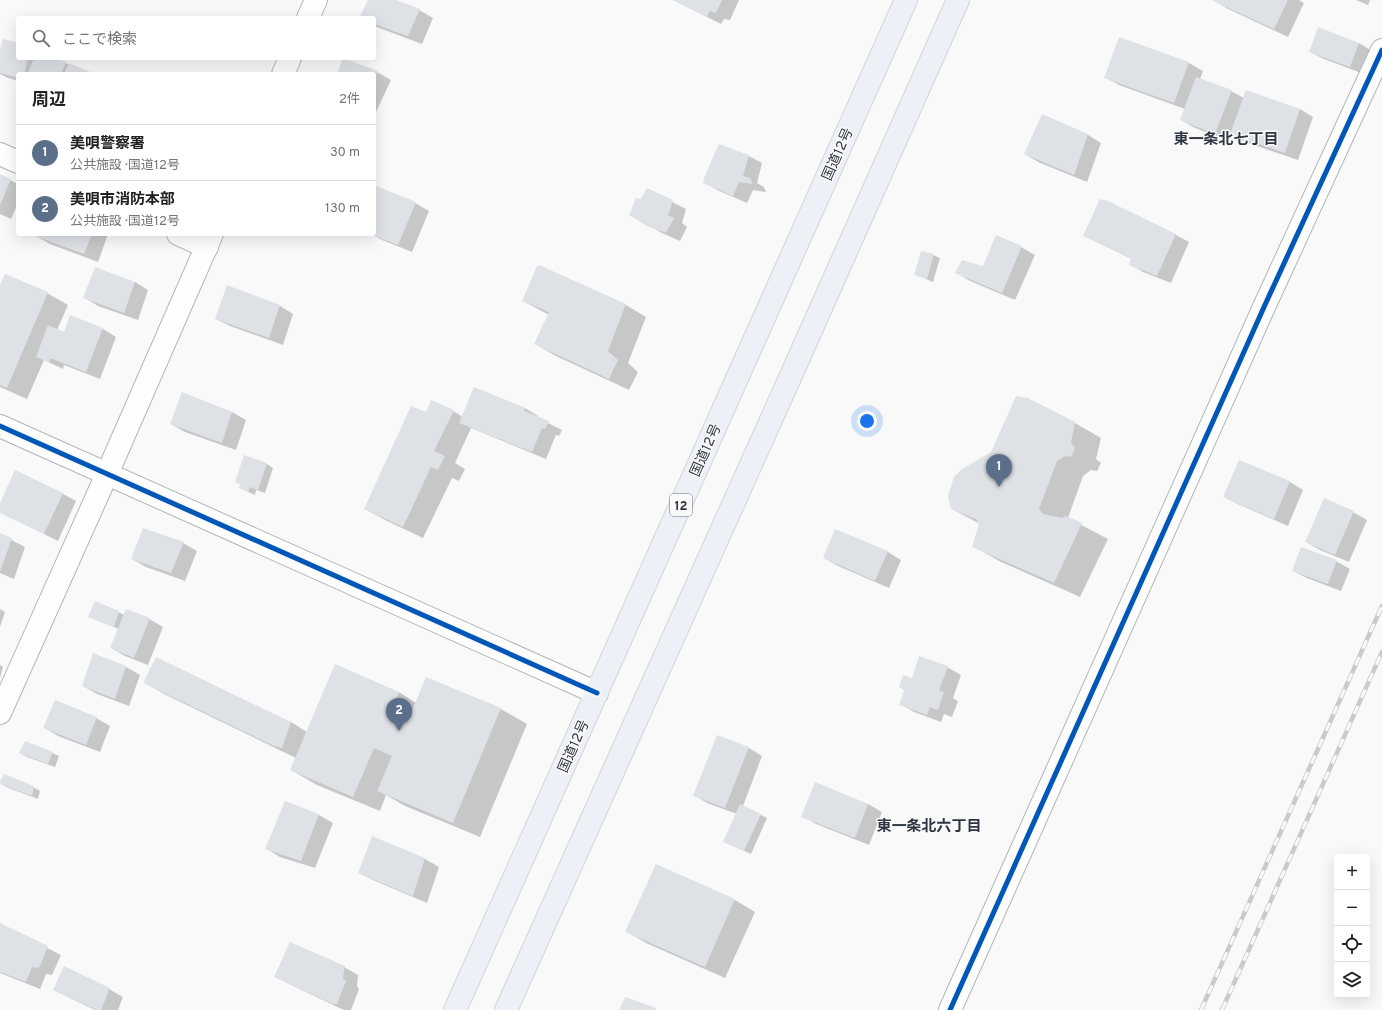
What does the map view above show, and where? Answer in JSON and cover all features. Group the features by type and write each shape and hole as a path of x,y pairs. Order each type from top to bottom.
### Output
{"highway":[{"name":"国道12号","path":"455,1010 906,0"},
{"path":"506,1010 958,0"}],"street":[{"path":"309,16 316,0"},
{"path":"950,1010 1264,307 1382,50"},
{"path":"284,72 289,60"},
{"path":"0,154 16,161"},
{"path":"0,713 210,240 189,236"},
{"path":"0,426 597,693"}],"building":[{"path":"368,0 396,0 420,9 408,36 376,25 376,16 360,16"},
{"path":"672,0 722,0 716,13 710,11 707,17"},
{"path":"1213,0 1288,0 1274,29"},
{"path":"1318,27 1359,43 1350,67 1309,52"},
{"path":"1119,37 1189,62 1174,103 1104,78"},
{"path":"3,39 16,42 16,60 28,60 24,72 16,72 16,77 0,73 0,49"},
{"path":"33,60 61,60 66,62 62,72 29,72"},
{"path":"342,60 348,60 378,71 376,76 376,72 338,72"},
{"path":"69,63 90,72 65,72"},
{"path":"1196,77 1232,90 1215,134 1180,120"},
{"path":"1246,90 1300,109 1285,153 1230,134"},
{"path":"1042,114 1088,134 1074,175 1024,154"},
{"path":"719,144 749,155 743,176 750,178 753,184 739,182 733,196 703,183"},
{"path":"0,174 11,179 0,205"},
{"path":"376,186 416,202 398,245 375,236"},
{"path":"647,188 673,200 668,216 674,218 666,233 647,226 629,215 636,198 641,199"},
{"path":"1100,199 1108,201 1176,234 1157,276 1129,265 1131,258 1083,236"},
{"path":"996,235 1022,246 1002,293 955,273 962,260 983,266"},
{"path":"35,236 91,236 84,254"},
{"path":"921,251 934,254 927,279 914,275"},
{"path":"539,265 626,304 608,351 618,360 609,379 534,344 549,312 522,301 537,266"},
{"path":"95,267 135,282 124,313 83,298"},
{"path":"5,274 48,292 7,388 0,385 0,285"},
{"path":"227,285 280,305 269,338 215,319"},
{"path":"70,315 103,328 86,372 50,358 49,362 36,357 48,325 64,332"},
{"path":"474,387 525,408 524,411 549,421 545,429 542,428 532,452 459,423"},
{"path":"182,392 232,412 222,443 170,424"},
{"path":"1016,396 1028,398 1075,422 1071,443 1075,448 1071,457 1065,456 1057,461 1039,509 1043,514 1062,518 1066,516 1082,523 1054,583 972,547 979,524 976,519 951,509 948,496 954,477 962,469 991,452"},
{"path":"431,400 454,410 434,451 445,456 438,470 431,467 403,527 364,509 411,406 426,412"},
{"path":"244,455 267,463 258,490 250,487 248,492 239,488 240,484 235,482"},
{"path":"1239,460 1290,481 1274,519 1223,497"},
{"path":"15,470 63,493 44,534 0,513 0,503"},
{"path":"1324,498 1354,511 1335,555 1305,542"},
{"path":"143,528 184,542 171,573 131,559"},
{"path":"835,529 888,551 875,581 823,558"},
{"path":"0,533 12,538 0,572"},
{"path":"1301,547 1337,560 1328,584 1292,571"},
{"path":"95,601 119,611 114,627 88,617"},
{"path":"126,609 150,618 134,658 110,648"},
{"path":"93,653 126,666 115,699 82,686"},
{"path":"919,656 948,666 939,691 944,692 938,710 930,707 927,715 899,705 904,690 899,687 903,675 912,678"},
{"path":"156,657 291,722 282,748 274,746 143,683"},
{"path":"335,664 399,692 393,707 410,715 426,677 501,708 453,823 377,791 392,756 374,748 353,797 290,770"},
{"path":"55,700 97,717 86,745 43,728"},
{"path":"717,735 749,747 725,808 693,796"},
{"path":"25,741 53,752 48,764 19,753"},
{"path":"4,774 34,786 32,796 0,784"},
{"path":"815,782 868,804 855,838 801,817"},
{"path":"285,801 319,814 301,861 265,849"},
{"path":"740,804 761,814 744,851 723,842"},
{"path":"372,836 425,858 413,896 358,873"},
{"path":"656,864 735,899 705,967 625,932"},
{"path":"0,923 48,946 39,968 32,967 26,982 0,972"},
{"path":"290,942 345,966 343,978 346,981 337,1004 333,1004 274,977"},
{"path":"64,966 110,988 101,1010 97,1010 53,990"},
{"path":"625,997 656,1008 655,1010 619,1010"}],"railway":[{"path":"1201,1010 1382,606"},
{"path":"1222,1010 1382,652"}],"cycle path":[{"path":"950,1010 1264,307 1382,50"},
{"path":"0,426 597,693"}],"place":[{"name":"美唄警察署","path":"999,487"},
{"name":"美唄市消防本部","path":"399,731"}],"district":[{"name":"東一条北七丁目","path":"1226,139"},
{"name":"東一条北六丁目","path":"929,826"}]}
